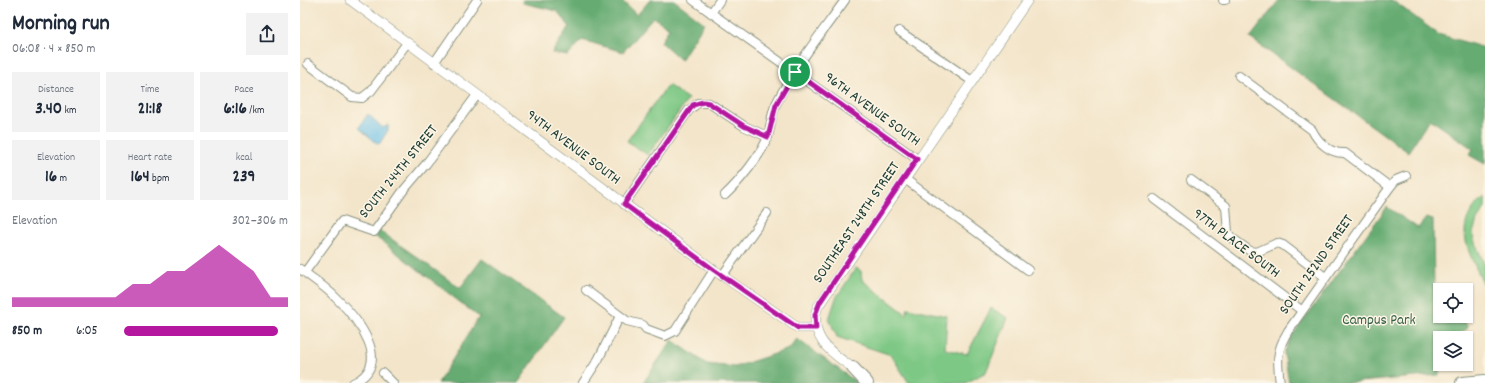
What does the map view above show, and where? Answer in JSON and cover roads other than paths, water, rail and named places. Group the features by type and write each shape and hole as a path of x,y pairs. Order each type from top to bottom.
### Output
{"main road":[{"path":"853,368 865,379"},
{"path":"1462,383 1485,381"}],"street":[{"name":"94TH AVENUE SOUTH","path":"350,0 722,276 798,328 816,328"},
{"path":"434,63 477,0"},
{"name":"96TH AVENUE SOUTH","path":"693,0 917,159"},
{"path":"711,13 720,0"},
{"path":"725,195 737,184 768,137 776,105 795,72 845,0"},
{"name":"SOUTHEAST 248TH STREET","path":"816,328 815,315 820,302 905,179 917,159 1028,0"},
{"path":"899,31 972,80"},
{"path":"308,64 352,97 362,98 371,92 407,43"},
{"path":"1239,76 1312,130 1317,140 1336,154 1344,153 1390,187"},
{"name":"SOUTH 244TH STREET","path":"302,270 342,221 374,232 477,94"},
{"path":"624,204 689,110 698,103 709,103 744,126 768,137"},
{"name":"SOUTH 252ND STREET","path":"1280,383 1277,360 1278,350 1301,310 1390,187 1396,180 1406,176"},
{"path":"905,179 1028,270"},
{"path":"1191,180 1226,206 1228,233 1232,238 1250,251 1257,252 1277,243 1282,245 1325,277"},
{"name":"97TH PLACE SOUTH","path":"1154,199 1301,310"},
{"path":"722,276 767,213"},
{"path":"302,270 336,297 350,314 372,350 372,362 369,370 353,383"},
{"path":"586,290 620,316 661,336 675,331 688,313 714,270"},
{"path":"582,383 598,360 620,316"},
{"path":"816,328 825,346 853,368"},
{"path":"383,373 393,383"},
{"path":"865,379 873,383"}],"water":[{"path":"367,115 369,115 383,128 388,125 388,130 378,144 359,128"}],"park label":[{"name":"Campus Park","path":"1379,321"}]}
